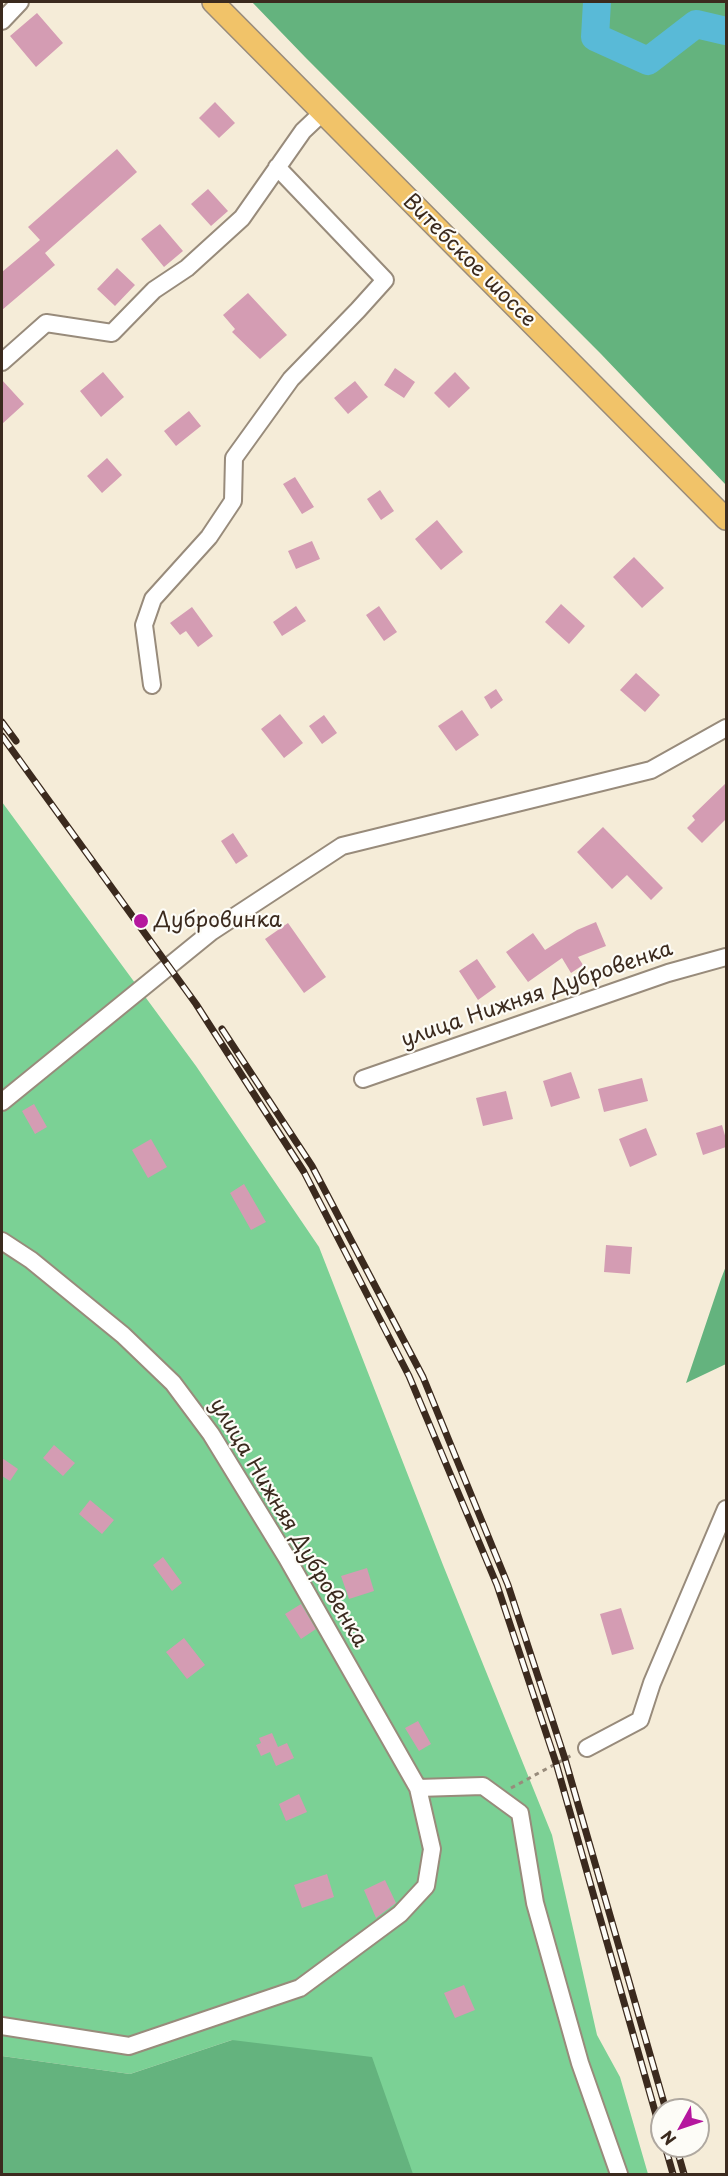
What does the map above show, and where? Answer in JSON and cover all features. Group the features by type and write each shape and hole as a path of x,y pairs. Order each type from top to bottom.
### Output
{"main road":[{"name":"Витебское шоссе","path":"213,2 726,519"}],"street":[{"path":"2,21 20,2"},
{"path":"2,362 46,323 112,333 154,290 187,268 242,218 303,131 322,112"},
{"path":"152,685 144,625 153,599 209,537 233,501 234,458 291,380 385,280 277,167"},
{"path":"2,1102 211,932 342,846 651,770 726,728"},
{"name":"улица Нижняя Дубровенка","path":"363,1079 668,973 726,957"},
{"name":"улица Нижняя Дубровенка","path":"2,1241 31,1260 123,1335 173,1383 211,1434 281,1548 418,1788 432,1849 426,1886 400,1914 300,1988 129,2046 2,2026"},
{"path":"586,1748 640,1720 652,1683 726,1509"},
{"path":"418,1788 483,1786 520,1813 538,1914 580,2063 619,2175"}],"path":[{"path":"500,1798 514,1786 586,1748"}],"green space":[{"path":"252,2 726,2 726,485 601,354"},
{"path":"2,802 196,1066 319,1247 443,1565 552,1835 597,2035 620,2077 648,2174 413,2174 232,2040 130,2074 2,2056"},
{"path":"726,1266 726,1364 686,1383 721,1279"},
{"path":"232,2040 372,2057 413,2174 2,2174 2,2056 130,2074"}],"building":[{"path":"37,13 63,43 36,67 10,36"},
{"path":"215,102 235,123 219,138 199,118"},
{"path":"117,149 137,172 45,253 55,265 2,310 2,272 40,240 28,227"},
{"path":"208,189 228,211 211,226 191,204"},
{"path":"160,224 183,251 164,267 141,239"},
{"path":"117,268 135,285 115,306 97,289"},
{"path":"248,293 287,335 260,359 232,332 235,329 223,315"},
{"path":"395,368 415,382 404,398 384,385"},
{"path":"103,372 124,397 101,417 80,391"},
{"path":"455,372 470,388 449,408 434,393"},
{"path":"2,380 24,404 2,424"},
{"path":"355,381 368,397 348,414 334,398"},
{"path":"189,411 201,426 176,446 164,431"},
{"path":"107,458 122,475 102,493 87,476"},
{"path":"295,477 314,507 302,514 283,484"},
{"path":"380,490 394,511 381,520 367,499"},
{"path":"437,520 463,552 441,570 415,539"},
{"path":"312,541 320,559 296,569 288,551"},
{"path":"634,557 664,588 642,608 613,577"},
{"path":"561,604 585,626 569,644 545,622"},
{"path":"296,606 306,621 282,636 273,622"},
{"path":"379,606 397,632 384,641 366,615"},
{"path":"192,607 213,636 198,647 186,631 180,635 170,623"},
{"path":"636,673 660,695 645,712 620,690"},
{"path":"496,689 503,700 491,709 484,697"},
{"path":"462,710 479,735 456,751 438,726"},
{"path":"280,714 303,743 284,758 261,729"},
{"path":"324,715 337,733 322,744 309,726"},
{"path":"726,783 726,819 702,843 687,828 695,820 692,816"},
{"path":"603,827 663,888 651,900 627,875 612,889 577,852"},
{"path":"233,833 248,856 236,864 221,841"},
{"path":"596,922 606,946 578,957 583,965 571,973 562,958 528,982 506,952 533,933 545,950 577,930"},
{"path":"288,923 326,977 304,993 265,939"},
{"path":"477,959 496,987 478,1000 459,971"},
{"path":"571,1072 580,1098 551,1107 543,1081"},
{"path":"642,1078 648,1101 604,1112 598,1089"},
{"path":"506,1091 513,1119 483,1126 476,1098"},
{"path":"34,1104 47,1127 35,1134 22,1111"},
{"path":"722,1125 726,1147 703,1155 696,1133"},
{"path":"646,1128 657,1155 630,1167 619,1139"},
{"path":"151,1139 167,1167 148,1178 132,1150"},
{"path":"244,1184 266,1222 251,1230 230,1193"},
{"path":"606,1245 632,1247 630,1274 604,1272"},
{"path":"54,1445 75,1463 63,1476 43,1458"},
{"path":"2,1458 18,1469 10,1481 2,1476"},
{"path":"90,1500 114,1520 102,1534 79,1514"},
{"path":"163,1557 182,1583 172,1591 153,1565"},
{"path":"367,1568 374,1591 349,1599 341,1576"},
{"path":"301,1604 316,1629 301,1639 285,1614"},
{"path":"621,1608 634,1649 612,1655 600,1614"},
{"path":"184,1638 205,1665 187,1679 166,1652"},
{"path":"418,1721 431,1744 419,1751 405,1728"},
{"path":"272,1733 278,1747 287,1743 294,1758 276,1766 270,1752 261,1756 256,1745 261,1743 259,1738"},
{"path":"299,1794 307,1812 286,1821 279,1804"},
{"path":"327,1874 334,1897 302,1908 294,1885"},
{"path":"385,1880 396,1903 376,1918 364,1890"},
{"path":"464,1985 475,2010 455,2018 444,1993"}],"waterway":[{"path":"597,2 595,37 648,61 696,24 726,31"}],"railway":[{"path":"2,722 16,741"},
{"path":"2,736 196,1004 304,1172 409,1376 497,1585 556,1763 651,2098"},
{"path":"222,1029 312,1166 423,1377 508,1585 565,1759 663,2098"},
{"path":"668,2158 673,2174"},
{"path":"679,2158 684,2174"}],"place":[{"name":"Дубровинка","path":"141,921"}]}
